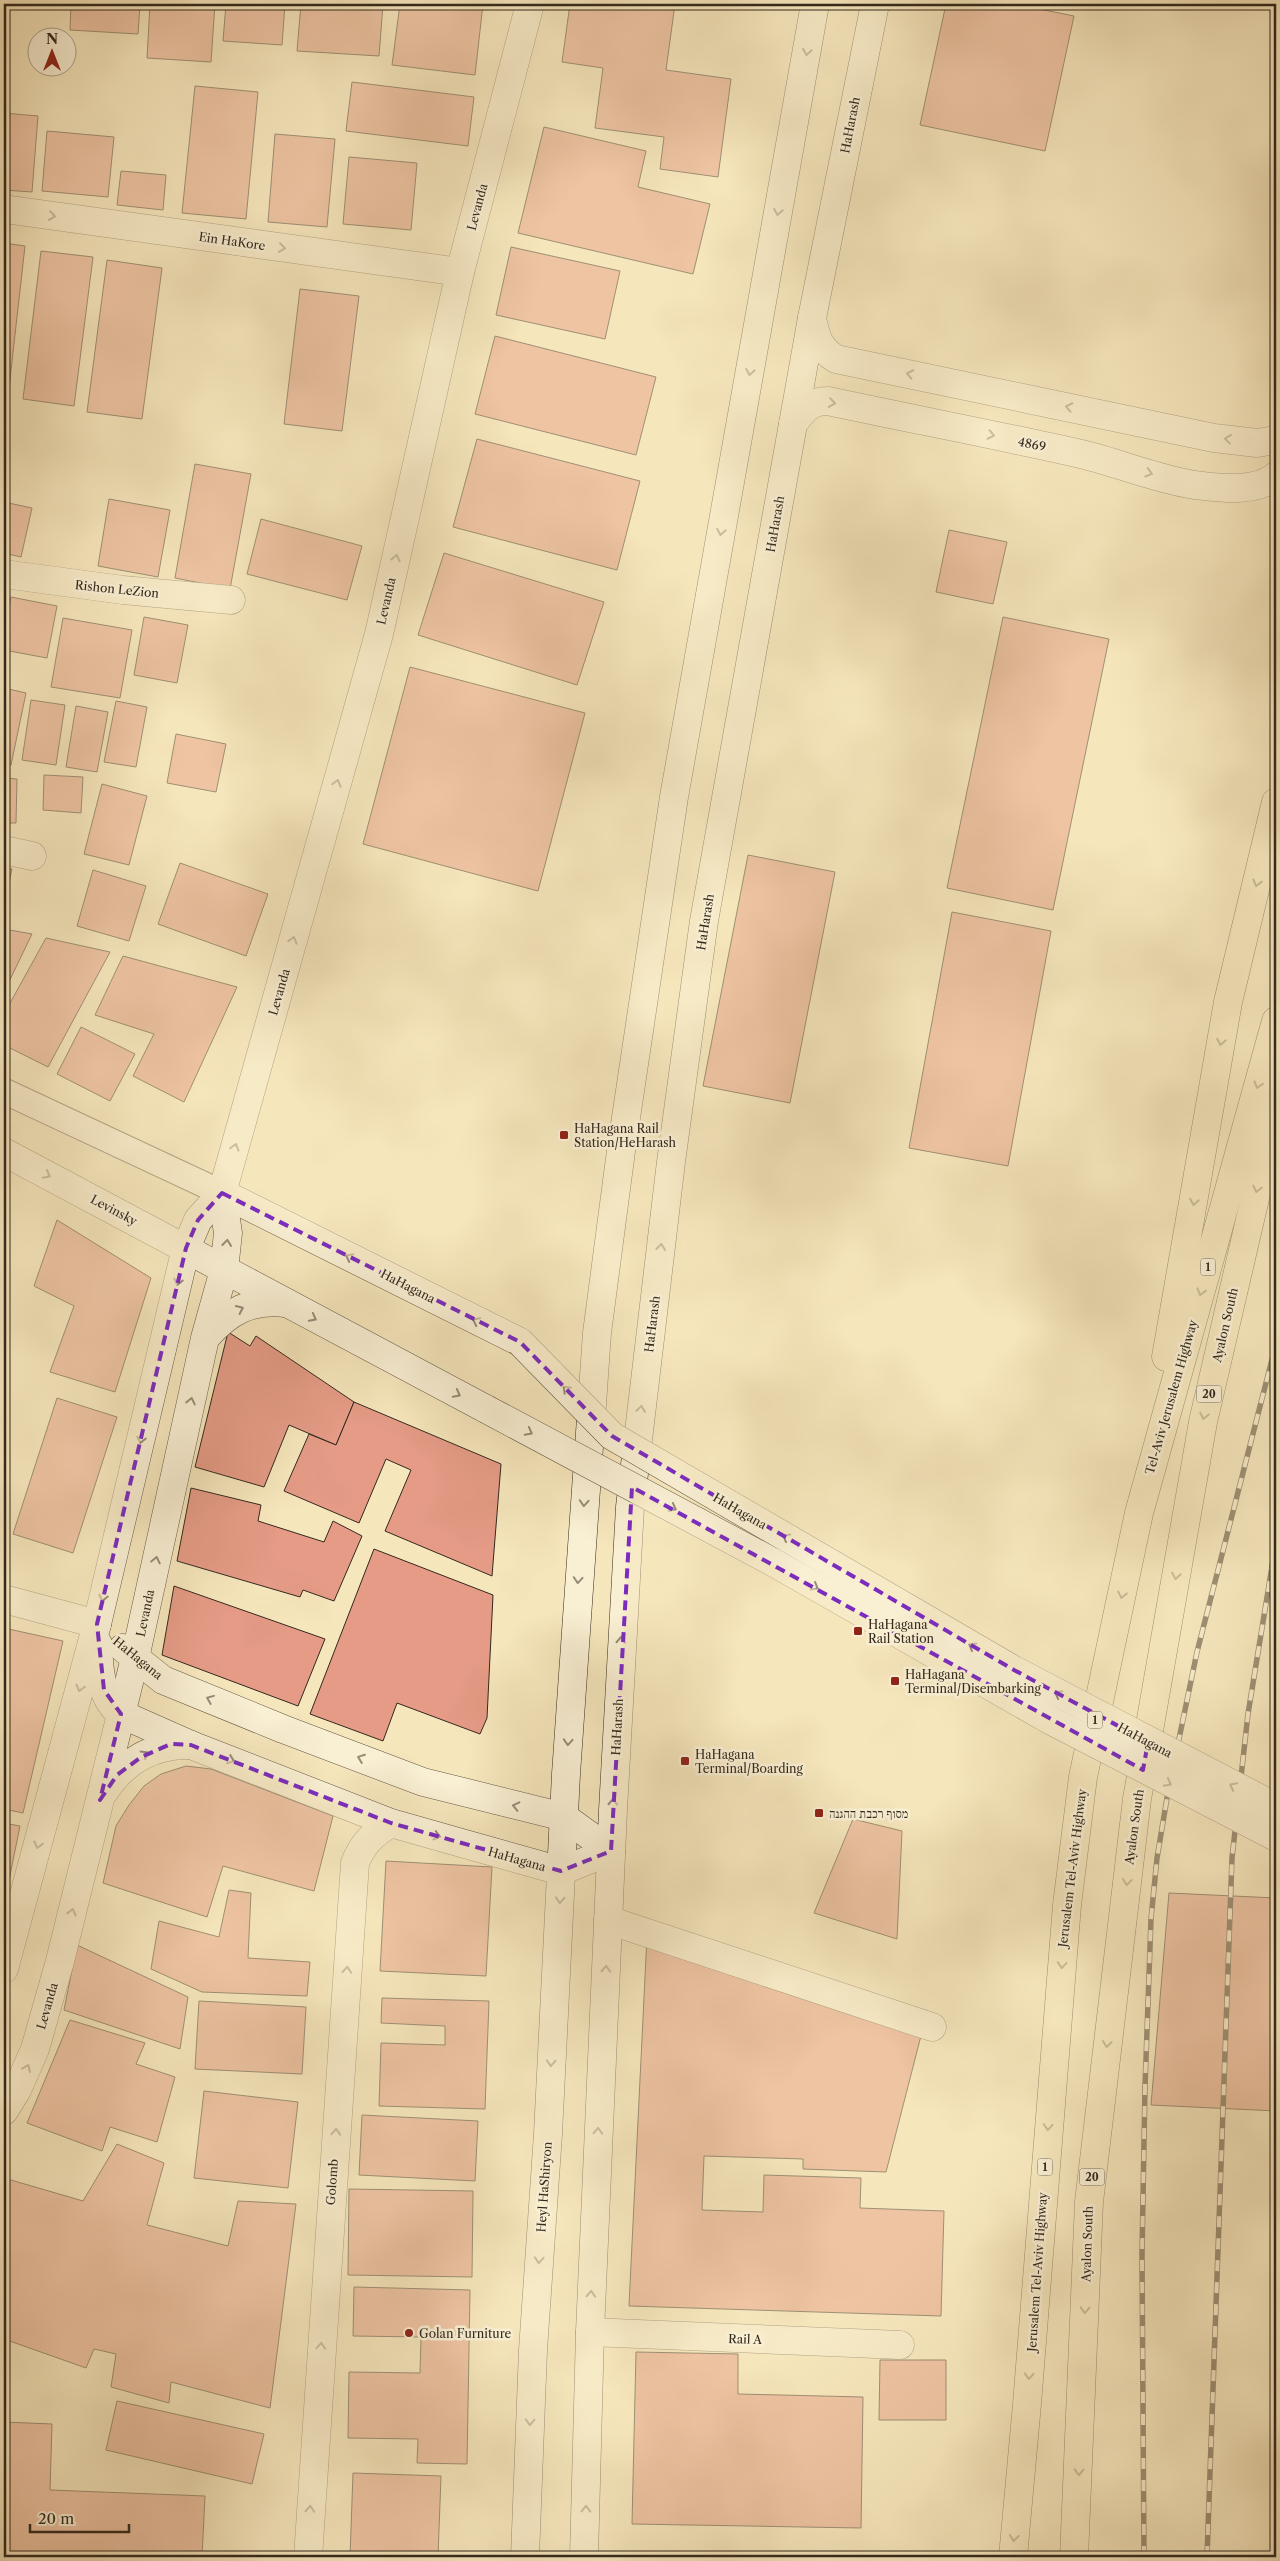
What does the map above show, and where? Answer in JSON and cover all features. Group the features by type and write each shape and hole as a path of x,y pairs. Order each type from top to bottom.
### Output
{"highway":[{"path":"1139,1513 1228,1002 1276,802"},
{"name":"Tel-Aviv Jerusalem Highway","path":"1083,1777 1139,1513 1276,1021"},
{"name":"Ayalon South","path":"1074,2557 1089,2202 1138,1799 1203,1422 1276,1108"},
{"name":"Jerusalem Tel-Aviv Highway","path":"1012,2557 1027,2404 1065,1924 1083,1777"}],"street":[{"name":"Levanda","path":"4,2111 17,2090 35,2049 60,1961 135,1658 205,1338 224,1270 228,1233 222,1194 379,634 460,272 530,4"},
{"path":"564,1817 597,1333 621,1151 674,797 815,4"},
{"name":"HaHarash","path":"611,1851 630,1507 671,1162 704,921 812,318 874,4"},
{"name":"Ein HaKore","path":"4,209 460,272"},
{"path":"812,318 818,342 825,353 836,359 1214,438 1257,443 1276,440"},
{"name":"4869","path":"793,424 803,410 812,404 828,401 1084,455 1194,485 1229,488 1248,487 1270,481 1276,476"},
{"name":"Rishon LeZion","path":"4,574 123,590 231,600"},
{"path":"4,850 32,856"},
{"path":"4,1091 222,1194"},
{"name":"Levinsky","path":"4,1152 224,1270"},
{"name":"Levanda","path":"4,1969 97,1624 186,1248 198,1220 222,1194"},
{"name":"HaHagana","path":"222,1194 520,1342 612,1436 1014,1670 1276,1807"},
{"path":"224,1270 753,1552 1048,1719 1276,1837"},
{"path":"205,1338 228,1315 240,1308 268,1301 286,1303"},
{"path":"4,1599 97,1624"},
{"name":"HaHagana","path":"97,1624 163,1680 283,1729 423,1782 564,1817 611,1851"},
{"name":"HaHagana","path":"97,1624 100,1670 104,1690 113,1708 121,1714 191,1745 391,1823 561,1871 611,1851"},
{"path":"100,1800 117,1775 141,1757 153,1750 171,1744 191,1745"},
{"name":"Heyl HaShiryon","path":"525,2557 533,2350 548,2134 564,1817"},
{"name":"Golomb","path":"308,2557 355,1863 361,1847 373,1834 391,1823"},
{"path":"584,2557 590,2332 611,1851"},
{"path":"608,1920 932,2027"},
{"name":"Rail A","path":"590,2332 900,2345"}],"highlighted area":[{"path":"222,1193 520,1342 612,1436 1014,1670 1148,1742 1143,1770 632,1487 611,1851 561,1871 391,1823 191,1745 171,1744 141,1757 117,1775 100,1800 121,1714 104,1690 97,1624 186,1248 198,1220"}],"building":[{"path":"71,4 140,4 138,34 78,30 78,28 70,28"},
{"path":"150,4 215,4 211,62 147,58"},
{"path":"226,4 285,4 282,45 223,41"},
{"path":"301,4 383,4 379,56 297,51"},
{"path":"400,4 483,4 475,75 392,65"},
{"path":"570,4 675,4 666,70 731,79 718,177 660,169 664,137 595,128 603,68 562,62"},
{"path":"946,4 1015,4 1074,16 1045,151 920,125"},
{"path":"352,82 474,97 468,146 346,131"},
{"path":"195,86 258,92 246,219 182,213"},
{"path":"4,113 38,116 32,192 4,190"},
{"path":"544,127 646,151 638,187 710,204 693,274 518,233"},
{"path":"47,131 114,137 108,197 42,191"},
{"path":"275,134 335,139 327,227 268,222"},
{"path":"349,157 417,163 411,230 343,224"},
{"path":"121,171 166,175 163,210 117,205"},
{"path":"4,243 25,246 9,388 4,387"},
{"path":"511,247 620,271 605,339 496,315"},
{"path":"41,251 93,257 74,406 23,399"},
{"path":"107,260 162,268 142,419 87,412"},
{"path":"300,289 359,296 342,431 284,424"},
{"path":"495,336 656,377 636,455 475,414"},
{"path":"477,439 640,481 617,570 453,527"},
{"path":"195,464 251,474 230,589 175,578"},
{"path":"109,499 170,510 158,577 98,566"},
{"path":"4,502 32,508 21,557 4,553"},
{"path":"261,519 362,546 347,600 247,574"},
{"path":"949,530 1007,542 993,604 936,592"},
{"path":"444,553 604,602 577,685 418,635"},
{"path":"11,597 57,606 47,658 4,650 4,632"},
{"path":"144,617 188,625 177,683 134,675"},
{"path":"1003,617 1109,639 1053,910 947,888"},
{"path":"63,618 132,630 120,698 51,687"},
{"path":"410,667 585,713 538,891 363,844"},
{"path":"4,688 26,693 11,765 4,763"},
{"path":"31,700 65,705 56,765 22,760"},
{"path":"116,701 147,707 136,767 104,762"},
{"path":"76,706 108,712 97,772 66,767"},
{"path":"176,734 226,744 216,792 167,783"},
{"path":"44,775 83,777 81,813 43,810"},
{"path":"4,778 17,779 16,823 4,823"},
{"path":"102,784 147,796 129,865 84,854"},
{"path":"748,855 835,872 790,1103 703,1086"},
{"path":"180,863 268,894 246,956 158,924"},
{"path":"4,867 12,869 4,906"},
{"path":"93,870 146,886 129,941 77,926"},
{"path":"952,912 1051,931 1008,1166 909,1148"},
{"path":"4,929 32,934 4,992"},
{"path":"46,938 110,952 48,1067 4,1045 4,1014"},
{"path":"123,956 237,987 184,1102 133,1076 154,1034 95,1015"},
{"path":"81,1027 135,1054 110,1101 57,1074"},
{"path":"57,1220 151,1278 115,1392 50,1372 74,1306 34,1286"},
{"path":"228,1332 250,1346 256,1336 354,1402 336,1445 289,1425 264,1487 195,1467"},
{"path":"57,1398 117,1417 73,1553 13,1534"},
{"path":"354,1402 501,1464 492,1576 385,1531 411,1470 386,1459 359,1523 284,1491 309,1434 336,1445"},
{"path":"191,1488 261,1505 258,1521 324,1542 333,1521 362,1536 334,1601 303,1590 300,1597 177,1561"},
{"path":"374,1549 493,1595 487,1718 480,1734 397,1703 383,1741 310,1714"},
{"path":"174,1586 325,1639 298,1706 162,1655"},
{"path":"4,1628 63,1641 23,1813 4,1809"},
{"path":"186,1766 211,1769 333,1816 314,1891 223,1866 207,1917 103,1883 116,1826 129,1805 144,1786 161,1774"},
{"path":"853,1819 902,1831 897,1939 814,1913"},
{"path":"4,1823 20,1826 4,1905"},
{"path":"386,1861 492,1867 486,1976 380,1971"},
{"path":"229,1890 251,1893 248,1958 310,1962 307,1996 202,1992 151,1969 159,1921 219,1937"},
{"path":"1169,1893 1276,1898 1276,2111 1151,2105"},
{"path":"647,1936 923,2028 886,2172 803,2169 803,2159 704,2156 702,2210 763,2212 764,2175 861,2178 860,2208 944,2211 941,2316 629,2306"},
{"path":"77,1945 188,1997 180,2049 64,2010"},
{"path":"382,1998 489,2001 485,2109 379,2106 381,2043 445,2045 445,2026 381,2023"},
{"path":"199,2001 306,2007 302,2074 195,2069"},
{"path":"70,2020 145,2043 136,2064 175,2077 157,2142 110,2127 102,2151 27,2123"},
{"path":"204,2091 298,2102 288,2188 194,2178"},
{"path":"362,2115 478,2121 475,2181 359,2175"},
{"path":"117,2144 164,2163 147,2225 228,2246 238,2201 296,2204 270,2408 171,2382 169,2403 111,2387 116,2354 94,2349 86,2368 4,2339 4,2178 83,2201"},
{"path":"349,2189 473,2191 472,2277 348,2275"},
{"path":"354,2287 470,2290 467,2464 417,2463 418,2439 348,2438 349,2372 420,2373 421,2337 353,2336"},
{"path":"636,2352 738,2354 738,2394 863,2397 861,2528 632,2524"},
{"path":"880,2360 946,2360 946,2420 879,2420"},
{"path":"117,2401 264,2434 252,2484 106,2450"},
{"path":"4,2422 52,2424 50,2490 205,2496 202,2557 4,2557"},
{"path":"353,2473 441,2476 438,2557 350,2557"}],"railway":[{"path":"1144,2557 1142,2255 1145,2087 1151,1919 1157,1858 1168,1792 1197,1652 1276,1344"},
{"path":"1207,2557 1232,1858 1248,1714 1276,1542"}],"place":[{"name":"HaHagana Rail Station/HeHarash","path":"564,1135"},
{"name":"HaHagana Rail Station","path":"858,1631"},
{"name":"HaHagana Terminal/Disembarking","path":"895,1681"},
{"name":"HaHagana Terminal/Boarding","path":"685,1761"},
{"name":"מסוף רכבת ההגנה","path":"819,1813"},
{"name":"Golan Furniture","path":"409,2333"}]}
